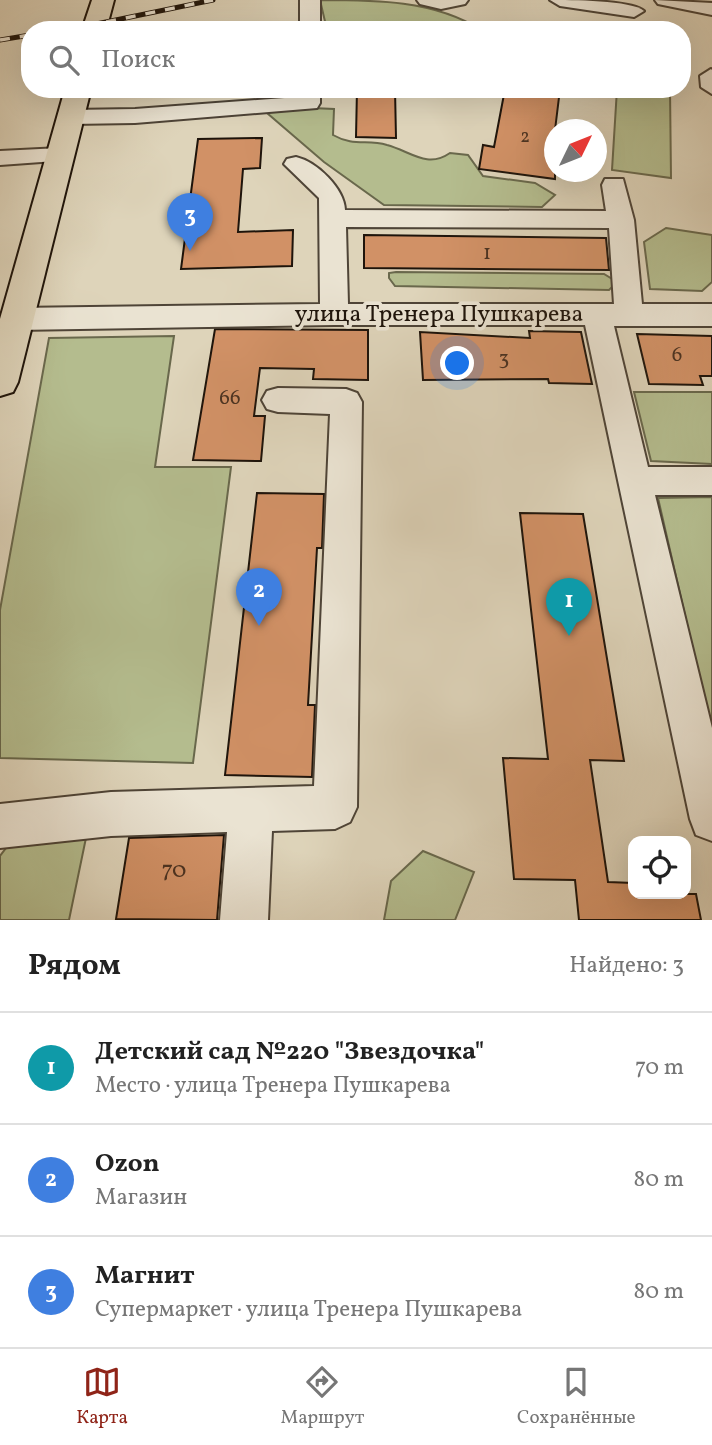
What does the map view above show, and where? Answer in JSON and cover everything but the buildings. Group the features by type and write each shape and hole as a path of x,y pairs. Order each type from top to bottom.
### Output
{"main road":[{"path":"97,21 103,0"},
{"path":"0,382 74,103"}],"street":[{"path":"310,0 310,21"},
{"path":"427,0 441,3 458,0"},
{"path":"560,0 634,11"},
{"path":"665,0 712,9"},
{"path":"74,103 135,116 309,103 309,98"},
{"path":"0,158 60,155"},
{"path":"296,164 332,196 334,314"},
{"path":"614,185 621,220 629,315"},
{"path":"332,218 621,220"},
{"name":"улица Тренера Пушкарева","path":"16,319 334,314 597,315 712,819"},
{"path":"597,315 712,314"},
{"path":"0,826 111,814 335,807 346,402 278,400"},
{"path":"634,481 712,481"},
{"path":"244,920 251,810"}],"green space":[{"path":"320,0 404,4 424,7 465,21 325,21"},
{"path":"616,98 670,98 671,178 612,170"},
{"path":"267,106 334,109 333,135 341,139 387,145 426,159 450,153 468,155 483,176 535,183 555,195 542,207 384,205 324,162 267,113"},
{"path":"666,228 712,235 712,282 702,291 650,289 644,242"},
{"path":"389,273 604,274 617,282 609,290 395,286"},
{"path":"174,336 155,467 231,467 193,763 0,758 0,610 49,338"},
{"path":"634,392 712,392 712,464 651,461"},
{"path":"712,497 712,733 658,498"},
{"path":"87,833 69,920 0,920 0,856 16,835"},
{"path":"423,851 474,872 455,920 384,920 391,881"}],"railway":[{"path":"111,21 213,0"},
{"path":"0,40 21,36"}],"place":[{"name":"Магнит","path":"190,251"},
{"name":"Ozon","path":"259,626"},
{"name":"Детский сад №220 \"Звездочка\"","path":"569,636"}]}
